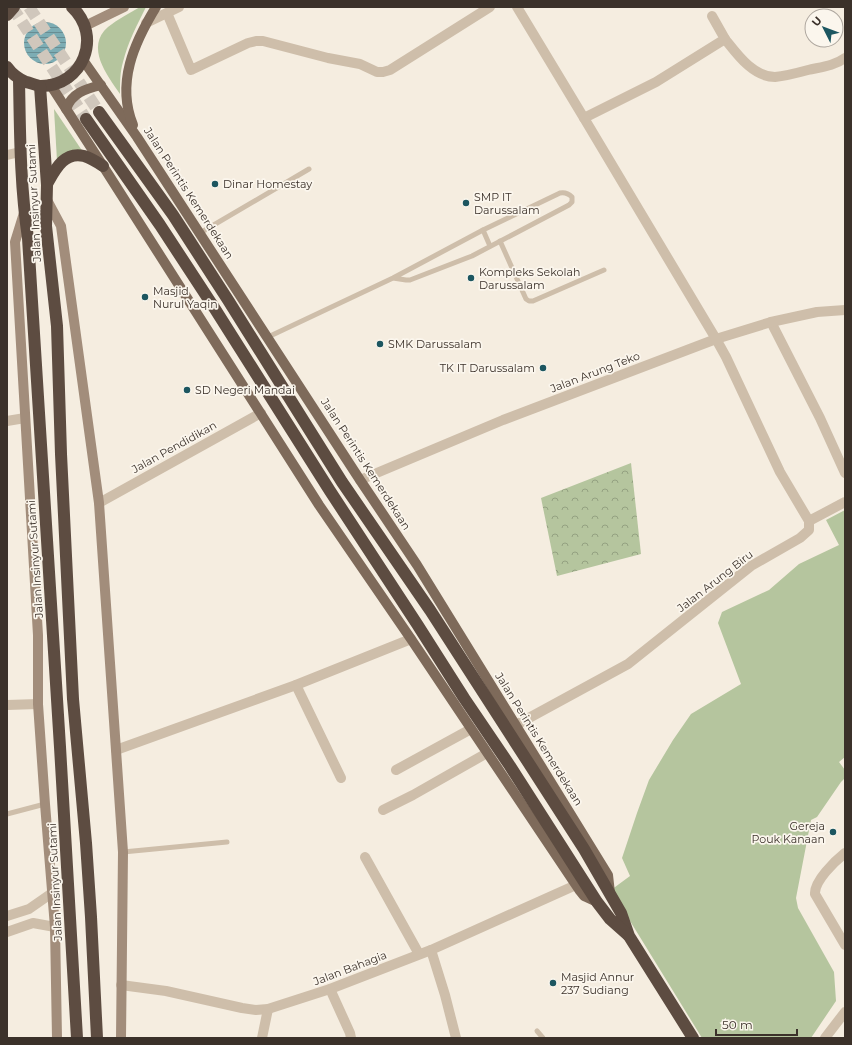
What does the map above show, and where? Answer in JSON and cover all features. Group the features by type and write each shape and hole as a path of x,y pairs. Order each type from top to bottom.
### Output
{"highway":[{"path":"7,15 14,7"},
{"path":"7,67 19,79 45,85 57,83 67,78 75,71 83,60 87,39 85,26 79,15 72,7"},
{"name":"Jalan Insinyur Sutami","path":"19,79 20,152 24,213 28,238 77,1038"},
{"name":"Jalan Insinyur Sutami","path":"45,85 47,185 46,226 57,326 61,454 73,699 91,917 97,1038"},
{"name":"Jalan Perintis Kemerdekaan","path":"99,112 177,222 228,300 342,482 430,610 479,685 584,849 621,913 629,936 693,1038"},
{"name":"Jalan Perintis Kemerdekaan","path":"86,119 160,225 215,309 317,472 510,766 597,902 610,919 629,936"},
{"path":"47,185 59,164 68,158 82,155 103,166"}],"main road":[{"path":"140,142 129,116 126,88 133,51 156,7"},
{"name":"Jalan Perintis Kemerdekaan","path":"83,60 140,142 417,565 608,875 610,893"},
{"name":"Jalan Perintis Kemerdekaan","path":"45,85 66,109 319,505 576,885 584,896 597,902"},
{"path":"66,109 69,102 78,93 101,85"}],"street":[{"path":"85,26 124,7"},
{"path":"146,24 179,7"},
{"path":"167,14 191,70 248,43 263,41 328,58 360,64 377,72 383,72 390,70 490,7"},
{"path":"517,7 716,339 726,357 780,472 809,521 845,502"},
{"path":"712,16 725,39 742,60 763,75 784,76 832,65 845,58"},
{"path":"584,118 656,82 725,39"},
{"path":"7,155 20,152"},
{"path":"46,198 61,226 99,503 123,852 121,1038"},
{"path":"24,213 15,242 38,635 38,704 55,927 57,1038"},
{"name":"Jalan Arung Teko","path":"360,480 503,420 716,339 771,322 817,312 845,310"},
{"path":"771,322 820,418 845,474"},
{"name":"Jalan Pendidikan","path":"99,503 261,413"},
{"path":"7,421 25,418"},
{"name":"Jalan Arung Biru","path":"516,725 628,664 751,566 800,538 809,530 809,521"},
{"path":"116,750 296,685 411,639"},
{"path":"296,685 341,778"},
{"path":"7,705 38,704"},
{"path":"396,770 471,729"},
{"path":"383,810 413,795 487,753"},
{"path":"845,853 833,864 820,880 815,894 845,945"},
{"path":"365,857 419,954"},
{"name":"Jalan Bahagia","path":"122,985 166,991 242,1008 268,1010 330,989 431,950 576,885"},
{"path":"7,916 29,909 52,893"},
{"path":"29,909 34,913 36,918 33,923"},
{"path":"7,932 33,923 55,927"},
{"path":"431,950 456,1038"},
{"path":"330,989 351,1038"},
{"path":"262,1038 268,1010"},
{"path":"825,1038 845,1012"}],"lane":[{"path":"200,233 309,169"},
{"path":"268,337 393,278 483,230 560,193 566,192 572,197 572,202 569,205 472,256 410,280 393,278"},
{"path":"483,230 490,246"},
{"path":"500,241 526,298 529,301 534,301 604,270"},
{"path":"7,814 45,804"},
{"path":"123,852 227,842"},
{"path":"538,1031 543,1038"}],"green space":[{"path":"140,7 146,7 127,48 122,66 120,94 104,70 100,61 98,43 101,35 108,27"},
{"path":"54,109 83,152 57,161"},
{"path":"631,463 641,554 557,576 541,498"},
{"path":"845,510 845,757 839,762 845,770 845,778 817,817 811,820 796,898 798,908 834,972 836,1001 811,1038 702,1038 611,890 630,876 622,858 649,780 673,740 691,714 741,684 718,623 722,612 769,590 799,564 839,545 826,520"}],"water":[{"path":"41,22 49,22 60,28 66,39 66,47 60,58 49,64 41,64 30,58 24,47 24,39 30,28"}],"tunnel":[{"path":"12,7 86,119"},
{"path":"29,7 99,112"}],"place":[{"name":"Dinar Homestay","path":"215,184"},
{"name":"SMP IT Darussalam","path":"466,203"},
{"name":"Kompleks Sekolah Darussalam","path":"471,278"},
{"name":"Masjid Nurul Yaqin","path":"145,297"},
{"name":"SMK Darussalam","path":"380,344"},
{"name":"TK IT Darussalam","path":"543,368"},
{"name":"SD Negeri Mandai","path":"187,390"},
{"name":"Gereja Pouk Kanaan","path":"833,832"},
{"name":"Masjid Annur 237 Sudiang","path":"553,983"}]}
